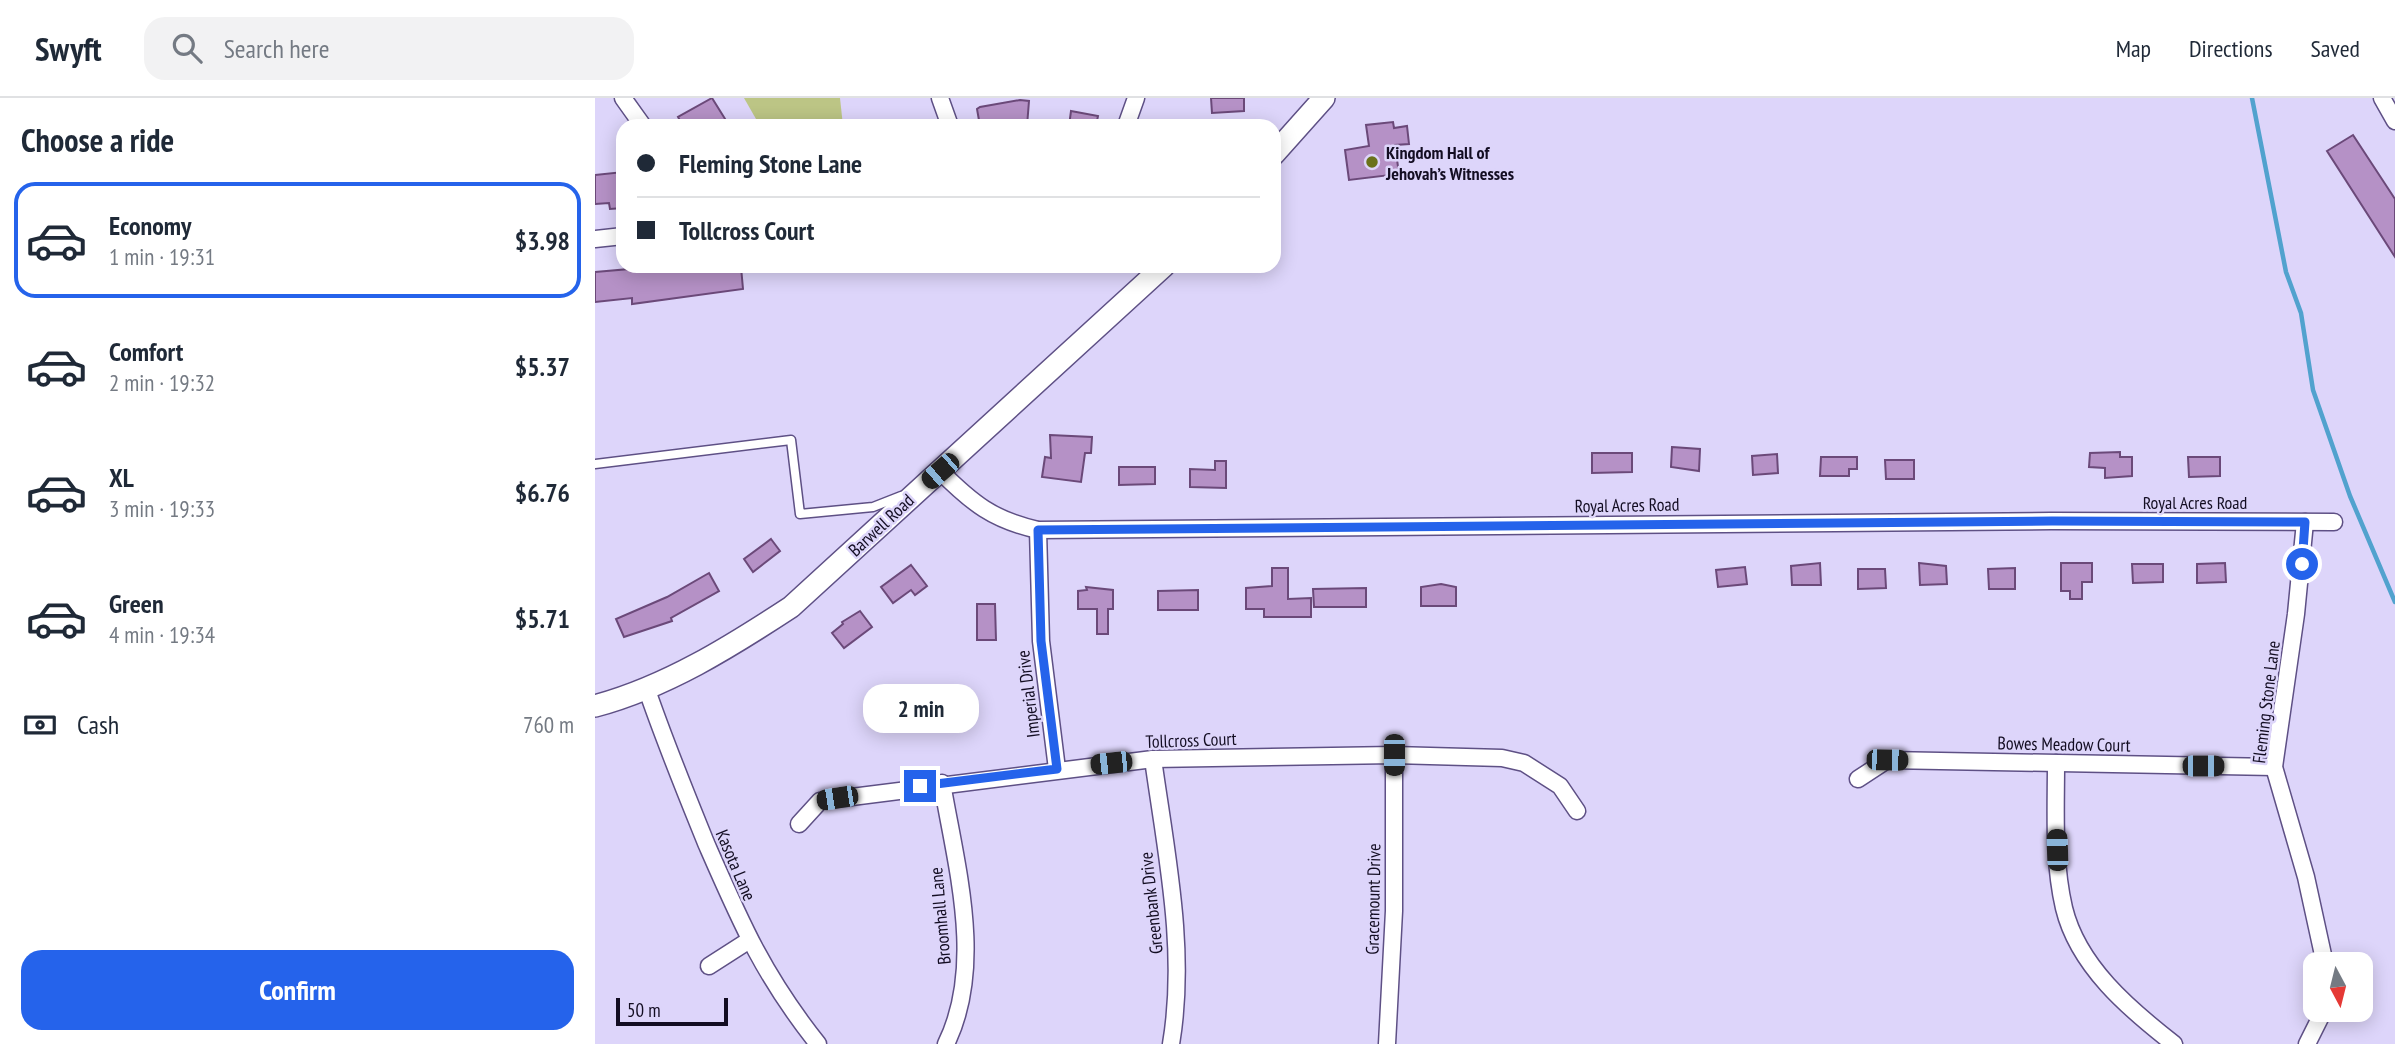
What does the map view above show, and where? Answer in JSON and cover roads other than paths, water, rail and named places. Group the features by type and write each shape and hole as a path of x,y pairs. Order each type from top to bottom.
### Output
{"street":[{"path":"623,98 638,119"},
{"path":"940,98 948,119"},
{"path":"1128,119 1136,98"},
{"path":"1281,146 1324,98"},
{"path":"2382,98 2395,121"},
{"path":"595,239 616,237"},
{"name":"Barwell Road","path":"595,706 646,687 730,648 791,607 1156,273"},
{"name":"Royal Acres Road","path":"940,471 986,512 1011,524 1038,530 2038,521 2334,522"},
{"name":"Fleming Stone Lane","path":"2305,522 2296,614 2274,767 2306,877 2322,952"},
{"name":"Imperial Drive","path":"1038,530 1041,641 1057,769"},
{"name":"Kasota Lane","path":"646,687 679,783 748,941 787,1005 818,1044"},
{"name":"Tollcross Court","path":"799,824 820,800 1153,759 1394,755 1502,758 1524,763 1560,786 1577,811"},
{"name":"Gracemount Drive","path":"1387,1044 1394,911 1394,755"},
{"name":"Greenbank Drive","path":"1153,759 1175,931 1178,984 1171,1044"},
{"name":"Bowes Meadow Court","path":"1858,779 1887,760 2274,767"},
{"path":"2056,763 2058,870 2064,910 2081,947 2099,975 2124,1003 2174,1044"},
{"name":"Broomhall Lane","path":"942,783 961,896 966,957 960,1007 947,1044"},
{"path":"709,965 748,941"},
{"path":"2307,1044 2318,1022"}],"lane":[{"path":"595,464 791,440 800,514 873,507 920,488"}],"waterway":[{"path":"2252,98 2286,272 2301,313 2313,390 2350,496 2395,602"}],"place":[{"name":"Kingdom Hall of Jehovah’s Witnesses","path":"1372,162"}]}
